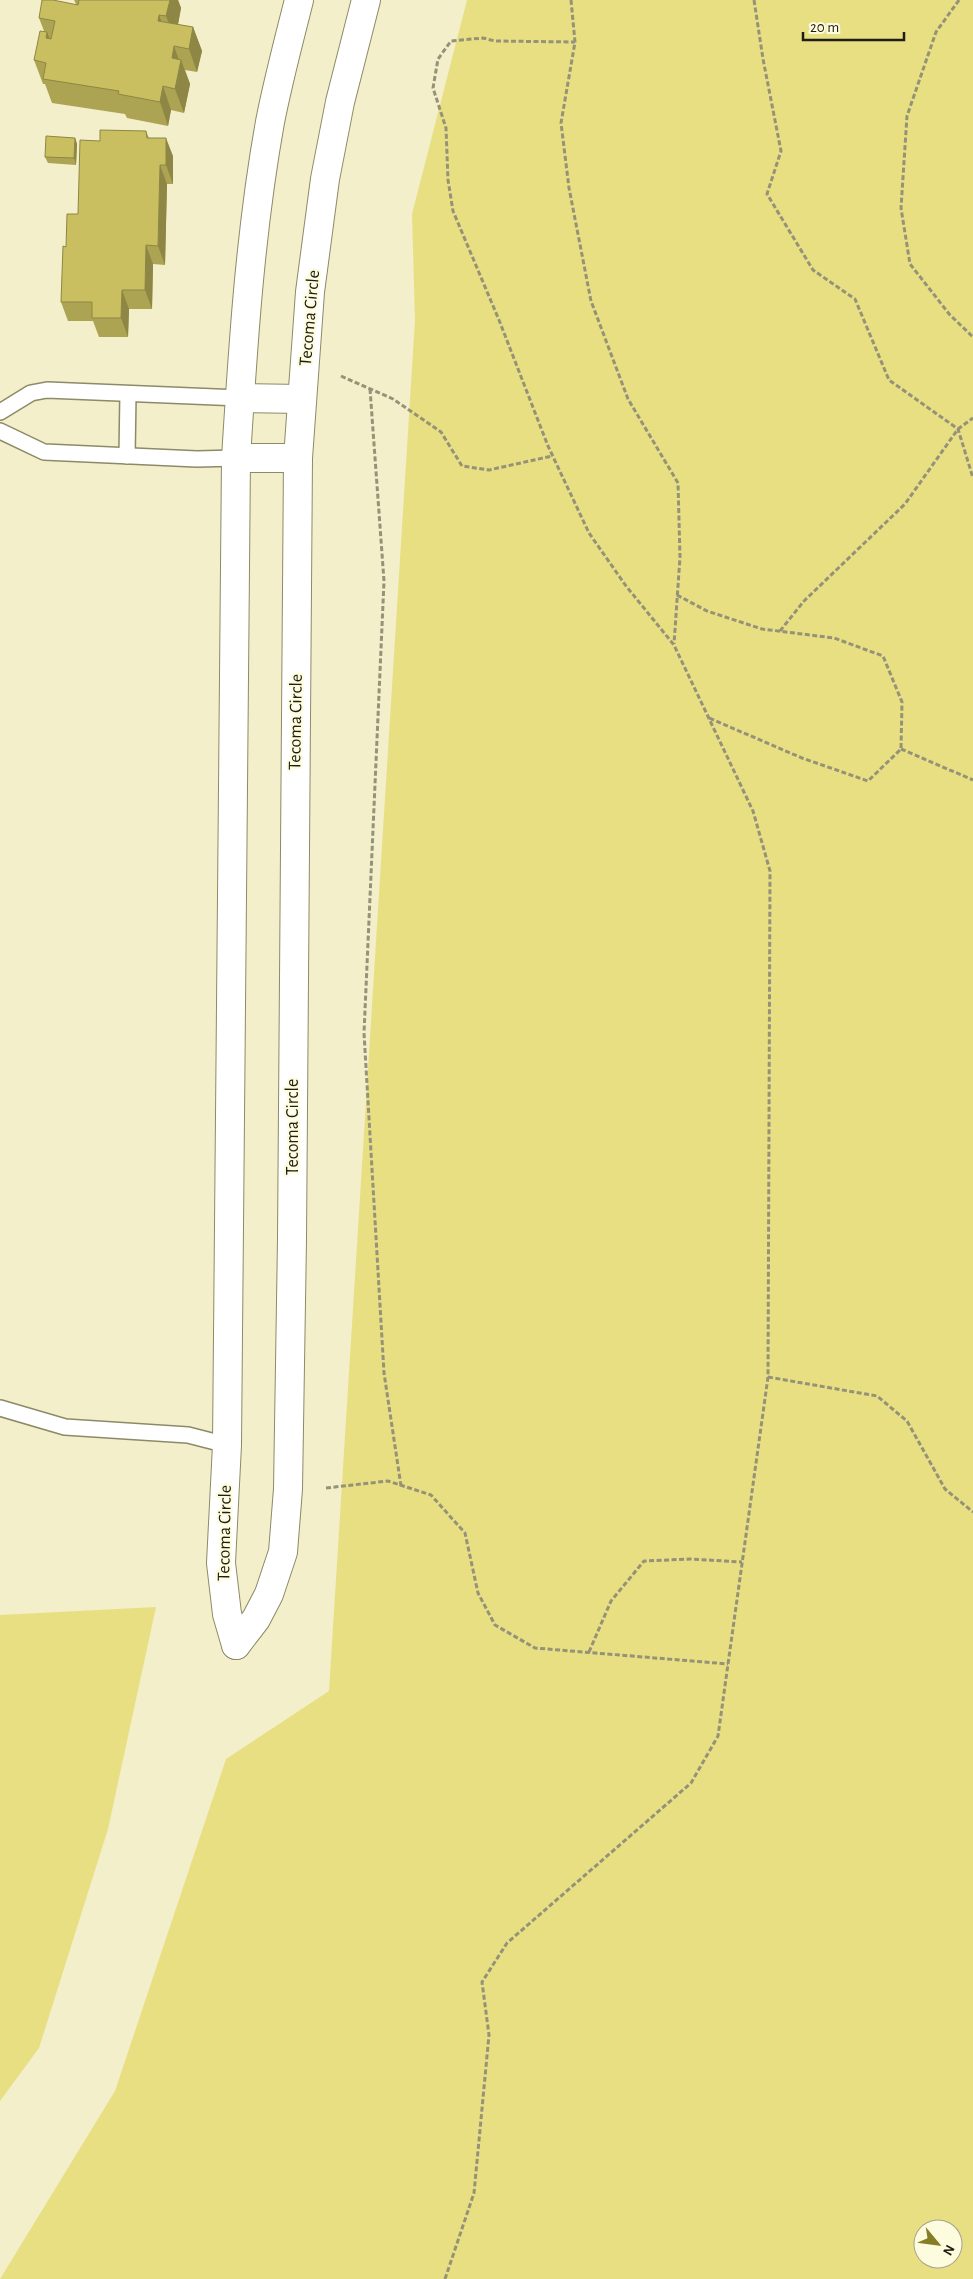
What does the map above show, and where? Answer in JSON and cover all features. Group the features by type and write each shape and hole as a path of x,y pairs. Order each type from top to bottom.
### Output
{"street":[{"name":"Tecoma Circle","path":"299,0 269,131 249,276 236,458 227,1445 221,1563 227,1614 236,1646 256,1619 269,1594 282,1552 288,1489 292,1239 298,458 310,292 325,179 340,102 366,0"},
{"path":"240,398 302,399"},
{"path":"236,458 298,458"}],"lane":[{"path":"0,412 32,393 48,390 240,398"},
{"path":"127,456 128,394"},
{"path":"0,431 44,452 196,459 236,458"},
{"path":"0,1408 65,1427 188,1435 227,1445"}],"path":[{"path":"572,0 575,42 560,123 569,188 591,301 628,399 678,483 680,557 674,645"},
{"path":"754,0 763,59 781,151 767,194 813,270 855,298 889,380 958,429 973,478"},
{"path":"959,0 936,32 907,116 901,208 910,264 950,315 973,337"},
{"path":"445,2279 474,2193 489,2035 482,1982 507,1943 691,1783 718,1736 768,1377 770,871 753,811 674,645 626,586 589,533 552,456 453,211 448,180 446,128 433,88 438,59 451,41 483,38 495,41 575,42"},
{"path":"341,376 393,399 441,432 462,466 489,470 552,456"},
{"path":"370,389 384,581 364,1033 384,1373 401,1486"},
{"path":"780,632 804,601 906,504 958,429 973,418"},
{"path":"677,596 707,611 762,629 834,638 883,656 902,702 902,749 868,780 802,758 709,718"},
{"path":"902,749 973,780"},
{"path":"768,1377 877,1396 907,1421 945,1489 973,1512"},
{"path":"326,1488 388,1481 430,1495 465,1533 478,1593 495,1626 535,1648 728,1664"},
{"path":"589,1652 611,1601 644,1562 690,1559 742,1562"}],"shaded area":[{"path":"467,0 973,0 973,2279 0,2279 115,2091 226,1759 329,1691 415,320 412,214"},
{"path":"156,1607 108,1829 39,2048 0,2101 0,1615"}],"building":[{"path":"42,0 53,0 78,5 79,0 170,0 166,16 159,15 158,21 193,27 189,49 174,46 172,58 181,60 175,89 163,86 160,102 118,94 119,91 43,79 46,63 34,60 40,31 47,32 46,38 51,39 55,21 39,18"},
{"path":"100,130 146,131 147,138 166,138 166,165 160,165 158,246 146,245 145,290 122,290 121,318 92,318 92,302 61,302 63,246 66,247 67,214 78,214 80,140 100,141"},
{"path":"46,136 75,138 74,158 45,157"}]}
